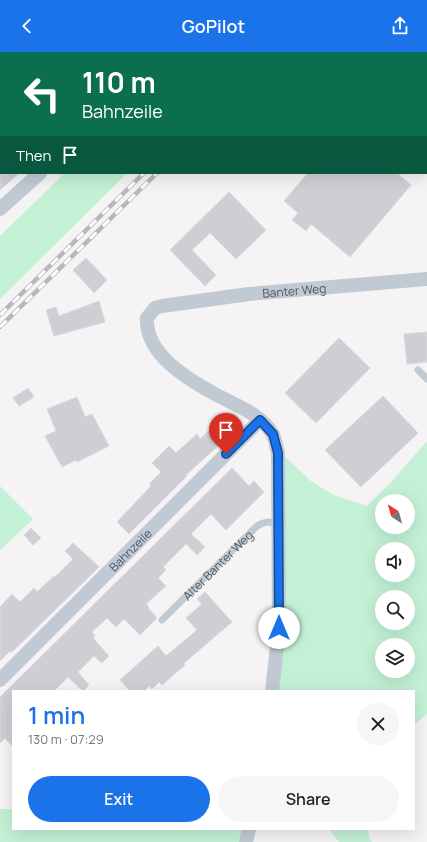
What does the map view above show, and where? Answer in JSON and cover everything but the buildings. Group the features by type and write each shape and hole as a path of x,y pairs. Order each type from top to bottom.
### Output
{"street":[{"path":"0,209 39,174"},
{"name":"Banter Weg","path":"260,420 235,404 194,382 161,355 149,338 146,327 147,318 150,312 155,308 162,306 249,294 427,278"},
{"path":"260,420 273,434 276,446 279,524 279,628 272,690"},
{"name":"Bahnzeile","path":"0,680 260,420"},
{"path":"246,842 249,830"}],"lane":[{"path":"418,370 427,379"},
{"name":"Alter Banter Weg","path":"162,620 257,526 263,522 279,524"}],"green space":[{"path":"64,174 126,174 0,299 0,236"},
{"path":"427,441 427,714 415,724 415,690 275,690 280,452 312,482 334,495 367,506 375,498 375,534 415,534 415,494 379,494"},
{"path":"0,486 33,519 0,550"},
{"path":"0,809 12,809 12,830 245,830 243,842 0,842"},
{"path":"330,830 368,830 369,837 372,842 339,842"}],"railway":[{"path":"0,315 143,174"},
{"path":"0,327 156,174"}],"route":[{"path":"226,454 260,420 273,434 278,453 279,628"}]}
